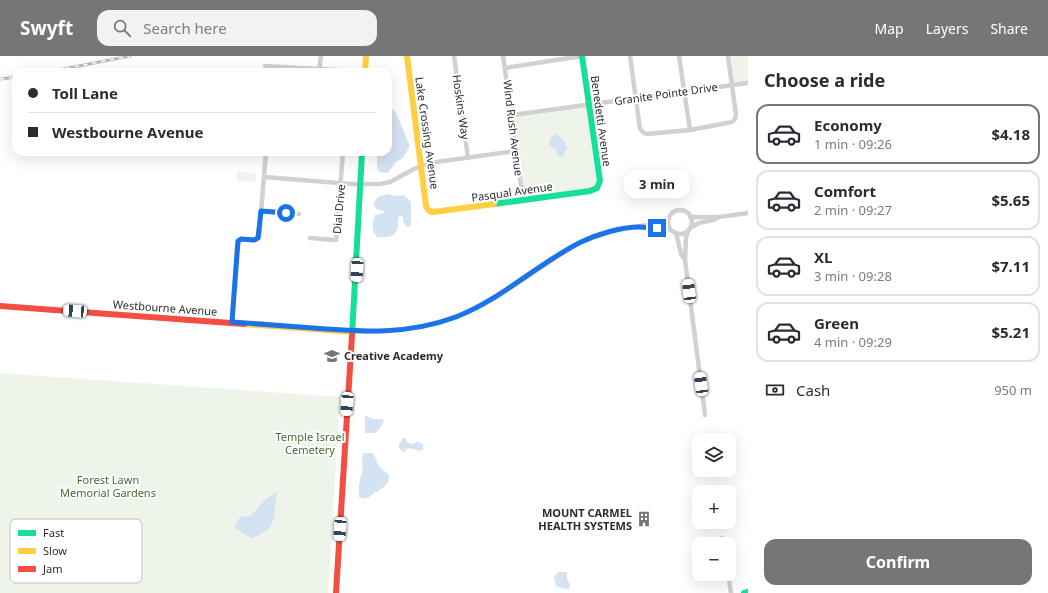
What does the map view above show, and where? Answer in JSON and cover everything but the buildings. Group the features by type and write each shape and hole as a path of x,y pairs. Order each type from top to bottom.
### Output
{"main road":[{"path":"365,68 366,56"},
{"name":"Benedetti Avenue","path":"582,56 600,181 597,188"},
{"name":"Lake Crossing Avenue","path":"407,57 426,206 429,211"},
{"path":"336,593 353,332 362,156"},
{"name":"Pasqual Avenue","path":"429,211 439,212 590,192 597,188"},
{"name":"Westbourne Avenue","path":"0,306 353,332"},
{"path":"744,593 748,592"}],"street":[{"path":"319,68 321,56"},
{"name":"Hoskins Way","path":"454,56 468,158"},
{"name":"Wind Rush Avenue","path":"503,56 523,200"},
{"path":"505,68 582,56"},
{"path":"630,56 637,98 640,129 647,134 690,130 732,122 736,115 728,56"},
{"path":"679,56 690,130"},
{"path":"265,66 274,68"},
{"name":"Granite Pointe Drive","path":"512,115 748,83"},
{"path":"264,178 379,184 390,182 421,166 429,164 516,151"},
{"path":"232,322 237,245 241,239 254,240 258,238 266,156"},
{"name":"Dial Drive","path":"310,238 336,240 343,156"},
{"path":"261,211 299,214"},
{"path":"705,415 685,260 686,237 689,229 691,224 690,217 685,212 674,212 669,218 668,225 670,229 676,233 684,233 689,229 699,223 719,217"},
{"path":"690,217 719,217 748,213"},
{"name":"Westbourne Avenue","path":"353,332 402,330 426,326 457,317 494,299 581,243 598,236 623,229 657,224 669,218"},
{"name":"Westbourne Avenue","path":"640,227 670,229"},
{"path":"676,233 681,254 685,260"},
{"path":"729,581 731,593"}],"green space":[{"path":"728,56 748,56 748,83 732,85"},
{"path":"588,105 601,191 523,200 512,115"},
{"path":"237,172 257,173 256,182 237,181"},
{"name":"Forest Lawn Memorial Gardens","path":"0,373 340,397 328,593 0,593"}],"water":[{"path":"392,109 396,113 410,146 403,158 396,162 388,173 379,172 377,169 377,156 392,156"},
{"path":"557,134 566,143 565,146 568,148 564,151 565,155 563,157 558,156 556,150 549,145 551,137"},
{"path":"388,194 396,196 404,195 411,202 411,226 407,227 403,222 403,217 400,216 398,218 398,228 394,234 388,237 377,237 373,229 373,221 375,215 384,213 384,211 378,210 375,207 374,202 378,197"},
{"path":"365,416 383,420 384,422 376,433 365,433"},
{"path":"406,438 407,442 411,444 417,442 423,444 423,449 420,451 410,448 403,452 399,448 399,444 402,439"},
{"path":"363,453 372,453 380,467 388,474 389,477 388,482 384,487 366,498 359,497 359,484 363,467"},
{"path":"277,491 274,518 269,529 252,539 234,527 240,517 251,516 264,501"},
{"path":"558,572 567,572 567,579 570,584 569,589 556,586 554,577"}],"railway":[{"path":"68,68 130,56"},
{"path":"0,79 12,78"}],"traffic: fast":[{"path":"494,204 590,191 597,188 600,181 582,56"},
{"path":"352,335 362,156"},
{"path":"744,593 748,592"}],"traffic: slow":[{"path":"365,68 366,56"},
{"path":"407,56 426,206 429,211 433,212 494,204"},
{"path":"244,324 353,332"}],"traffic: jam":[{"path":"0,306 244,324"},
{"path":"336,593 352,335"}],"place":[{"name":"Creative Academy","path":"332,356"},
{"name":"MOUNT CARMEL HEALTH SYSTEMS","path":"644,519"}],"route":[{"path":"286,213 261,211 259,237 256,240 241,239 238,241 232,322 353,332 381,332 426,326 457,317 494,299 581,243 598,236 623,229 640,227 657,228"}],"park label":[{"name":"Temple Israel Cemetery","path":"310,443"}]}
